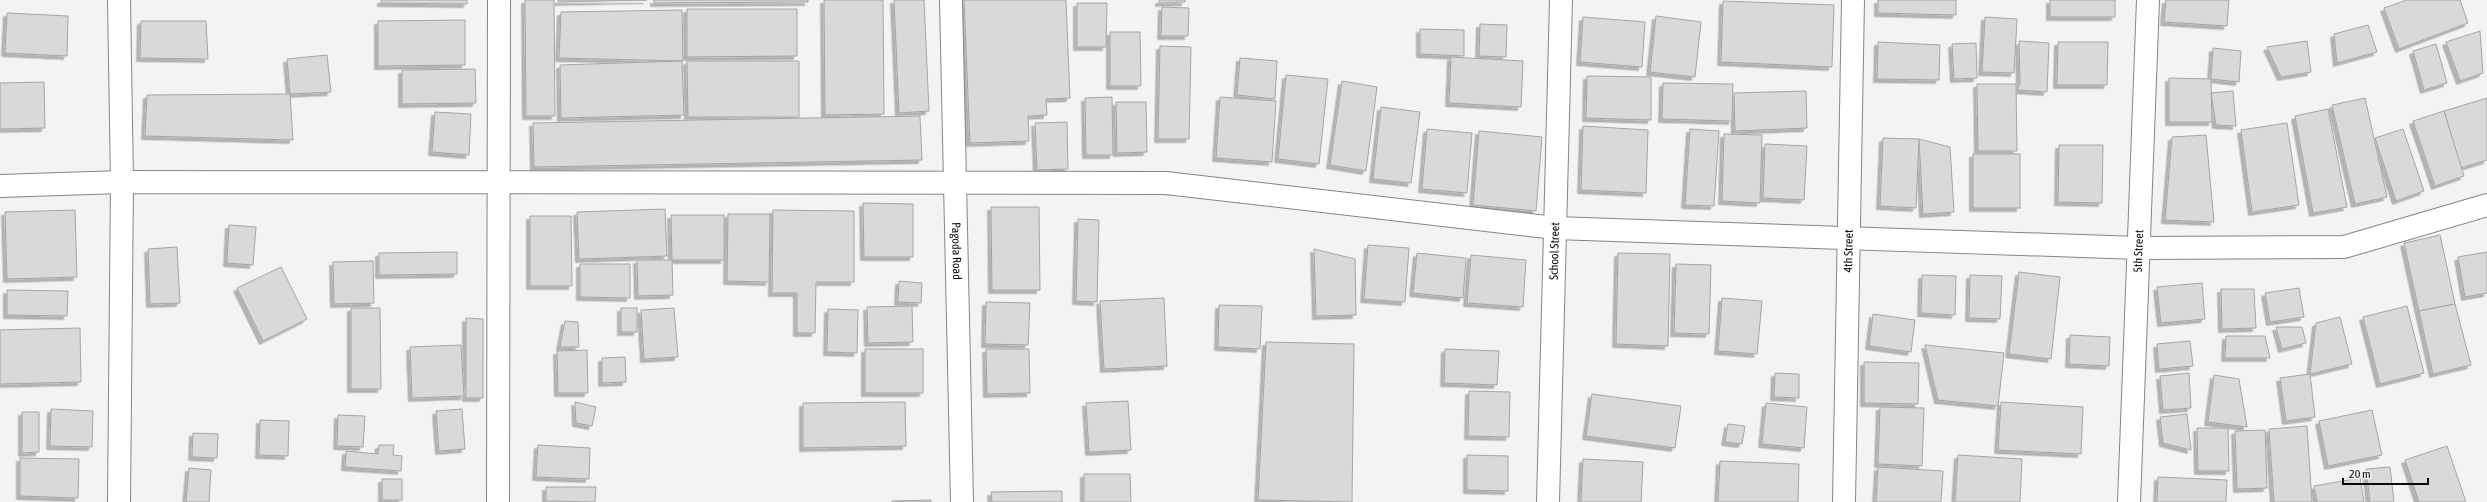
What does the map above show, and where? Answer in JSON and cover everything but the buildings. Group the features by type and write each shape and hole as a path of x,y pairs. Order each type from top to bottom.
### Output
{"street":[{"path":"119,0 122,182 119,502"},
{"path":"498,502 499,0"},
{"name":"Pagoda Road","path":"951,0 962,502"},
{"name":"School Street","path":"1548,502 1561,0"},
{"name":"4th Street","path":"1844,502 1853,0"},
{"name":"5th Street","path":"2129,502 2148,0"},
{"path":"0,186 122,182 1166,183 1555,228 2139,248 2344,247 2487,205"}]}
